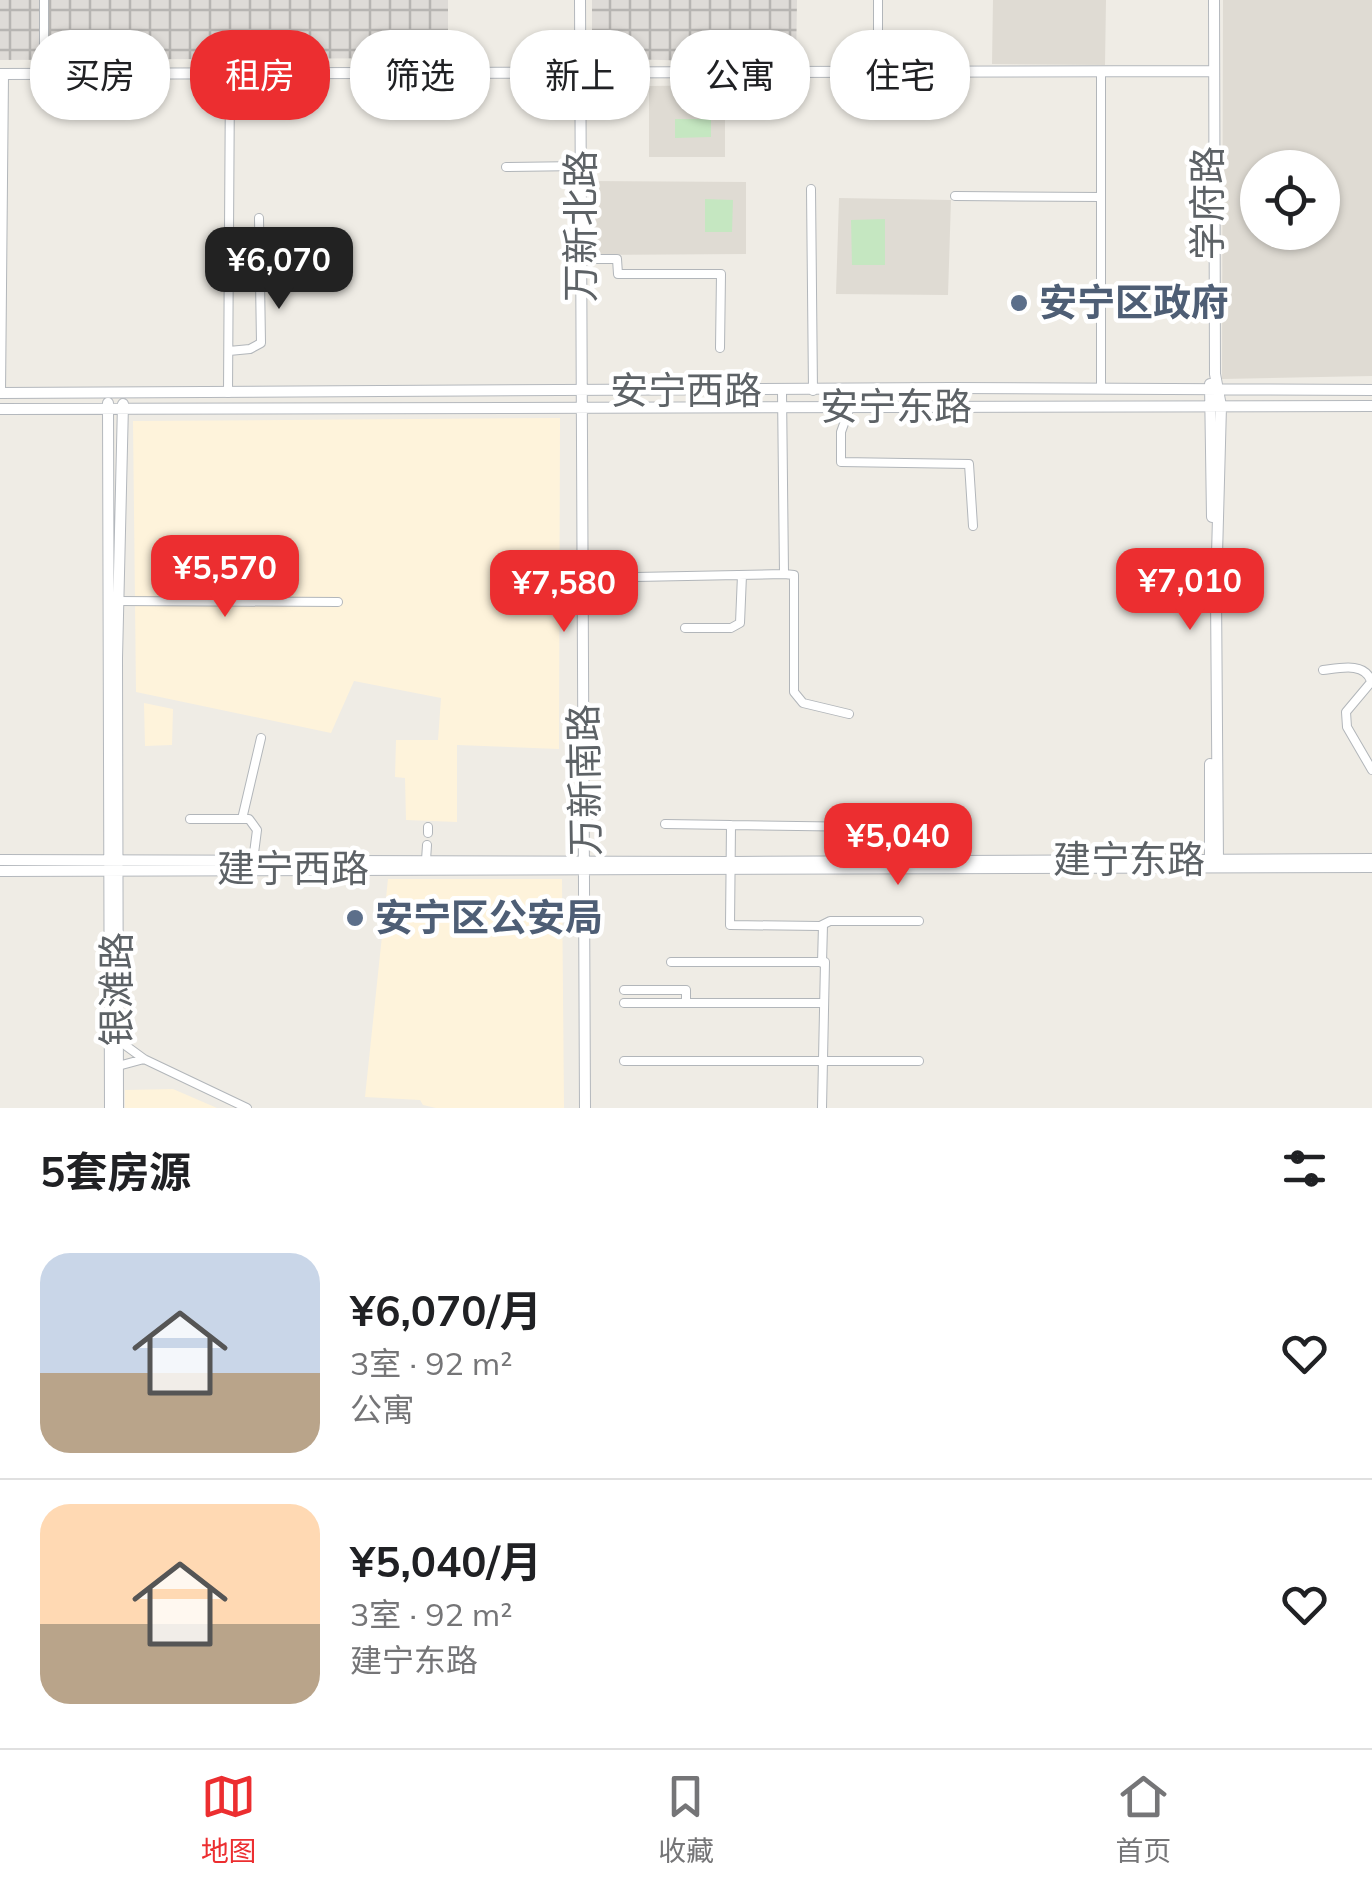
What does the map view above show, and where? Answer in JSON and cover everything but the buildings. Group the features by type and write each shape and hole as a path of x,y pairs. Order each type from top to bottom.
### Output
{"main road":[{"name":"万新北路","path":"580,0 580,30"},
{"name":"学府路","path":"1211,0 1214,864"},
{"path":"650,71 830,71"},
{"path":"970,71 1210,71"},
{"path":"330,73 510,72"},
{"path":"2,74 30,73"},
{"name":"万新北路","path":"581,120 581,392"},
{"path":"1250,390 1246,399 1250,406"},
{"name":"安宁西路","path":"1,393 1372,390"},
{"path":"108,392 115,601"},
{"path":"112,865 115,601 124,392"},
{"path":"151,408 148,402 152,392"},
{"name":"万新南路","path":"581,392 585,1108"},
{"path":"74,408 80,400 76,393"},
{"name":"安宁东路","path":"0,409 1372,406"},
{"name":"建宁东路","path":"586,866 1214,864 1372,859"},
{"name":"建宁西路","path":"0,860 112,865 586,866"},
{"name":"建宁西路","path":"0,870 254,861 426,860 586,866"},
{"name":"建宁东路","path":"1214,864 1372,868"},
{"name":"银滩路","path":"112,865 118,1108"},
{"name":"银滩路","path":"110,1108 112,865"}],"street":[{"path":"44,0 44,30"},
{"path":"878,0 878,30"},
{"path":"1101,71 1101,388"},
{"path":"1,393 2,74"},
{"path":"228,393 230,120"},
{"path":"506,166 581,166"},
{"path":"811,189 813,391"},
{"path":"955,196 1102,197"},
{"path":"229,351 250,350 261,344 259,218"},
{"path":"582,259 617,258 618,274 721,274 720,348"},
{"path":"782,391 784,574"},
{"path":"850,407 842,432 841,462 969,464 972,526"},
{"path":"584,578 794,574 794,692 803,703 849,714"},
{"path":"686,628 731,628 740,623 742,575"},
{"path":"115,601 338,602"},
{"path":"1324,670 1362,669 1369,674 1372,681 1346,712 1346,727 1372,770"},
{"path":"242,819 261,738"},
{"path":"190,819 249,819 257,830 254,861"},
{"path":"664,824 868,827"},
{"path":"731,825 730,925 919,920"},
{"path":"426,860 427,845"},
{"path":"822,962 823,925"},
{"path":"670,962 825,962 822,1108"},
{"path":"624,990 686,990 686,1003"},
{"path":"624,1003 824,1004"},
{"path":"118,1040 144,1059 247,1108"},
{"path":"118,1066 144,1059"},
{"path":"624,1061 919,1061"}],"shaded area":[{"path":"0,0 448,0 448,30 350,30 350,58 330,59 330,30 190,30 190,59 170,59 170,30 30,30 30,60 0,60"},
{"path":"592,0 797,0 797,30 670,30 670,60 650,60 650,30 592,30"},
{"path":"993,0 1106,0 1105,65 992,64"},
{"path":"1223,0 1372,0 1372,376 1222,379"},
{"path":"650,86 670,86 670,120 725,120 725,157 649,157"},
{"path":"589,181 746,182 746,254 589,255"},
{"path":"839,198 951,200 948,295 836,294"},
{"path":"560,418 559,749 457,745 457,822 406,820 405,778 395,777 396,740 438,740 441,698 354,681 331,733 136,692 133,421"},
{"path":"144,703 173,709 172,745 145,746"},
{"path":"388,879 562,879 564,1108 436,1108 423,1105 420,1100 365,1097"},
{"path":"173,1089 217,1108 125,1108 125,1090"}],"green space":[{"path":"675,120 711,120 711,137 675,138"},
{"path":"705,199 733,200 732,232 705,232"},
{"path":"885,219 885,265 852,265 851,220"}],"place":[{"name":"安宁区政府","path":"1019,303"},
{"name":"安宁区公安局","path":"355,918"}]}
